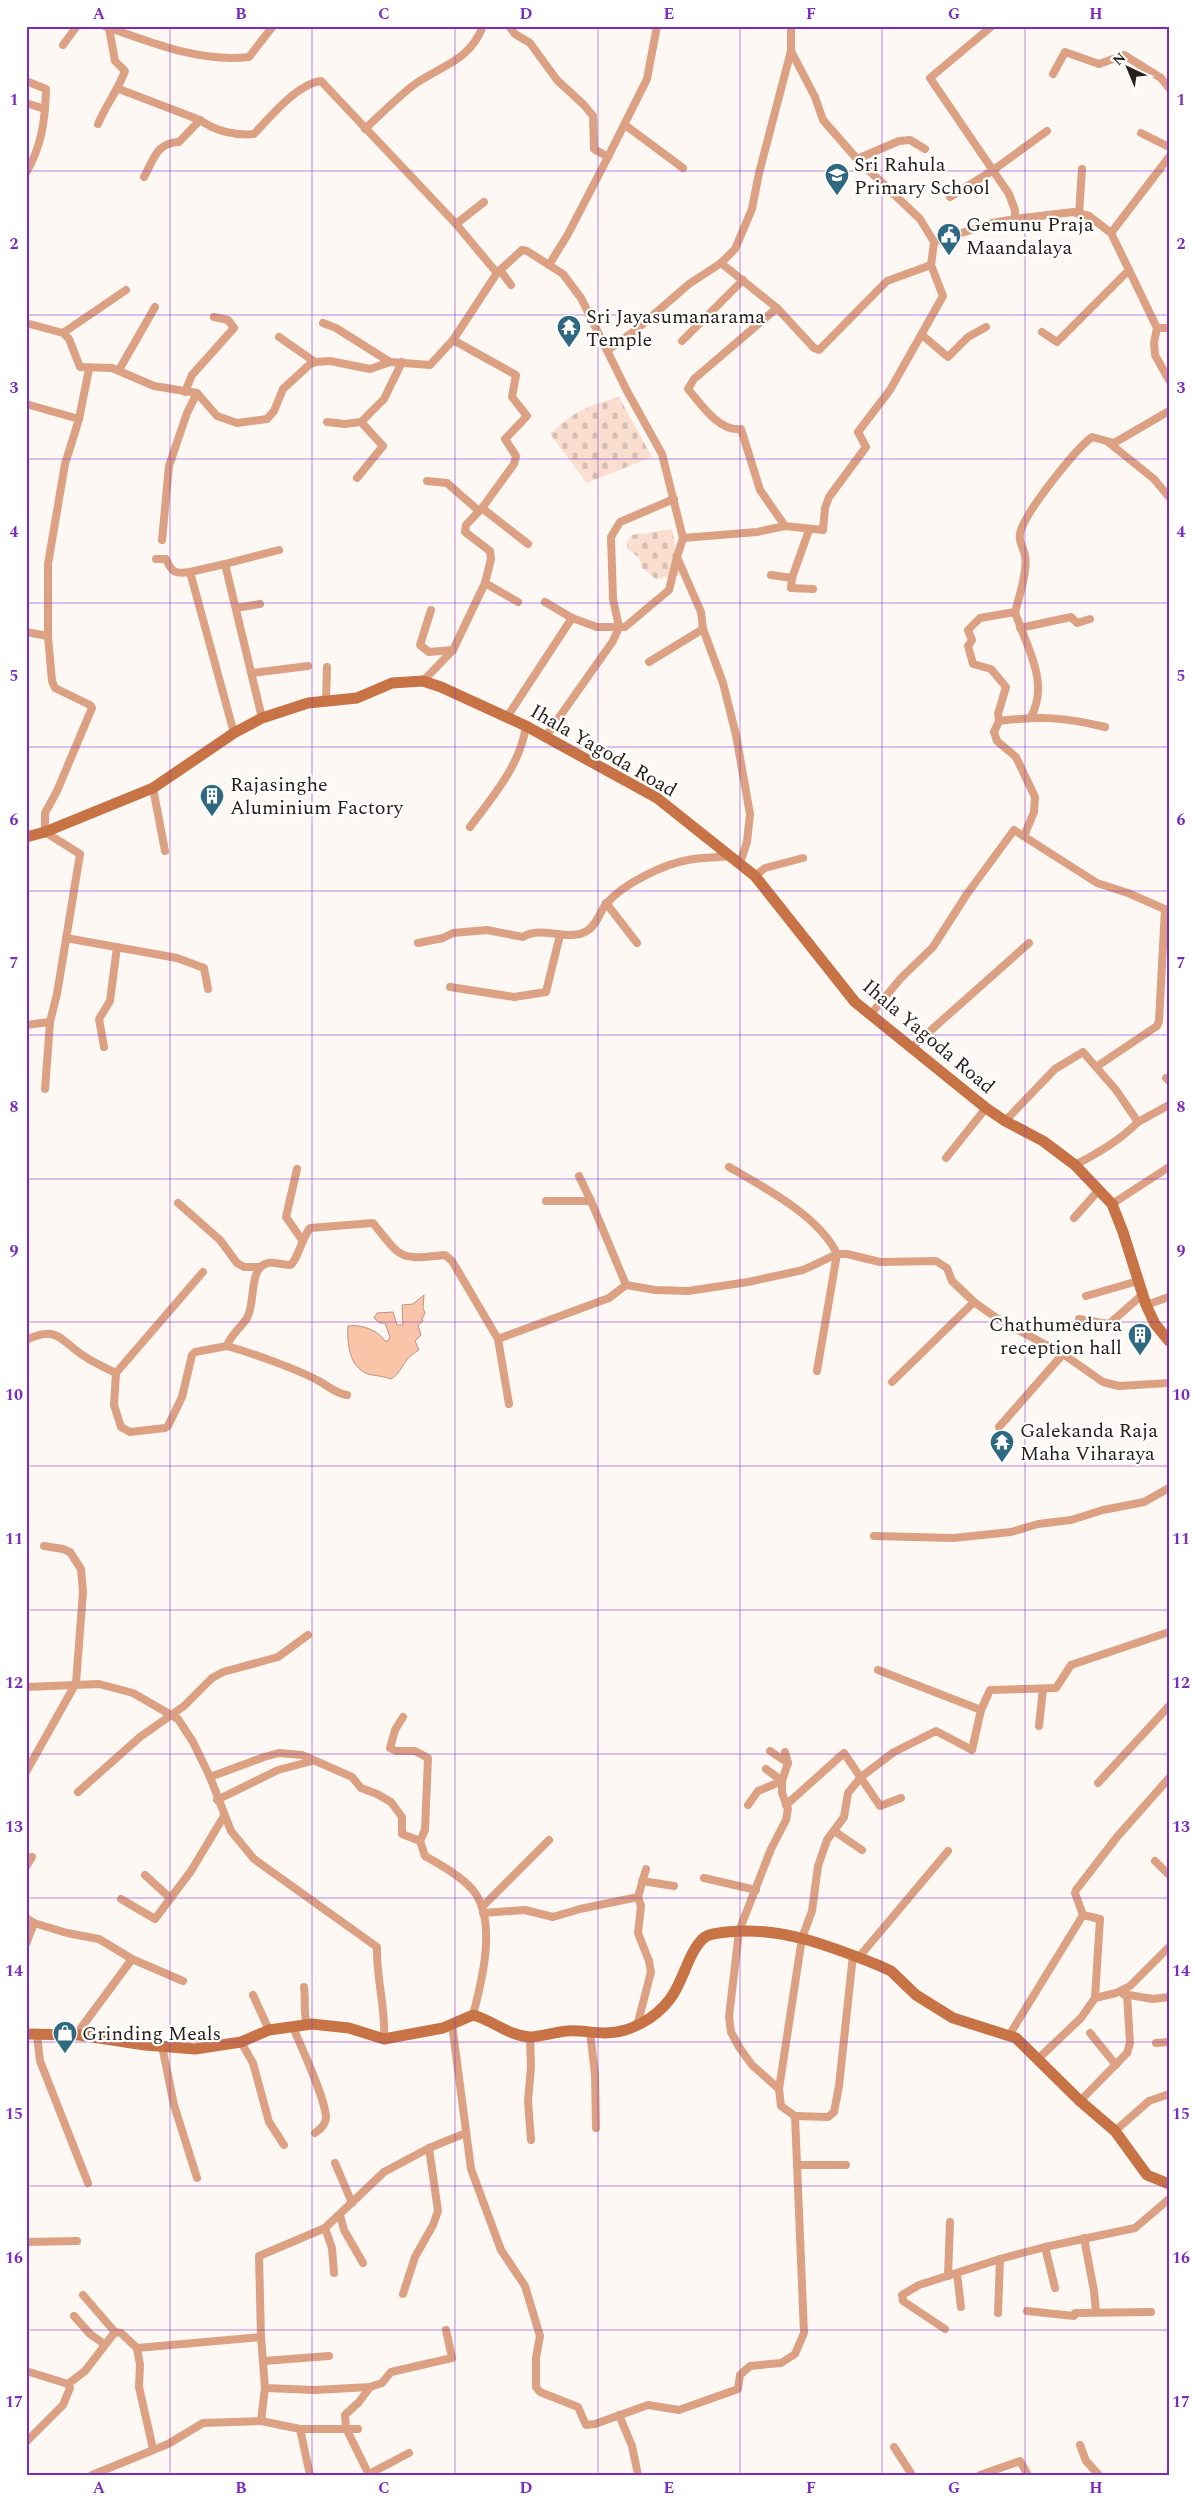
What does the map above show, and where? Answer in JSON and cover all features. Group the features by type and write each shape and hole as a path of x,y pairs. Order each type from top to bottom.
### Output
{"street":[{"path":"63,45 77,26"},
{"path":"107,27 192,54 232,59 249,57 274,26"},
{"path":"365,129 410,88 428,75 439,72 466,52 478,40 483,26"},
{"path":"509,26 515,34 530,43 557,80 593,116 594,149 608,157"},
{"path":"549,265 568,234 647,79 657,26"},
{"path":"608,350 637,329 689,284 721,263 735,249 752,209 759,173 791,51 791,26"},
{"path":"992,26 930,78 1009,194 1015,210 1015,218"},
{"path":"98,124 105,109 119,90 125,71 115,61 107,27"},
{"path":"683,538 758,532 785,526 823,530 825,508 829,497 866,447 858,432 890,390 943,296 931,265 934,242 920,219 857,159 822,120 815,97 791,51"},
{"path":"1053,74 1065,52 1099,64 1124,56 1161,78 1169,88"},
{"path":"26,81 46,89 46,108 38,152 26,173"},
{"path":"119,90 200,120 209,126 241,136 254,134 277,108 313,82 321,81 511,285"},
{"path":"26,103 46,108"},
{"path":"144,177 161,147 167,142 179,142 200,120"},
{"path":"625,125 683,168"},
{"path":"950,197 992,171 1047,131"},
{"path":"1141,133 1169,147"},
{"path":"857,159 899,141 910,140 925,149"},
{"path":"1111,233 1169,157"},
{"path":"1079,214 1082,168"},
{"path":"456,224 484,202"},
{"path":"934,242 992,223 1015,218 1073,212 1089,216 1111,233 1157,328 1154,343 1155,354 1169,380"},
{"path":"26,323 63,333 68,339 80,367 89,369 112,368 154,386 197,394 216,416 224,421 237,423 262,421 274,411 283,388 315,362 330,361 370,369 390,362 430,365 453,340 498,271 522,250 527,251 563,274 582,298 626,391 662,454 683,538 669,590 625,627 598,627 572,618 545,602"},
{"path":"721,263 777,308 814,348 819,350 887,281 931,265"},
{"path":"1042,332 1058,342 1129,270"},
{"path":"682,340 743,280"},
{"path":"63,333 126,290"},
{"path":"119,370 155,307"},
{"path":"777,308 694,379 688,389 706,410 726,428 741,429 760,490 785,526"},
{"path":"185,392 192,375 234,328 228,320 214,317"},
{"path":"323,323 336,328 390,362"},
{"path":"922,335 948,357 968,337 986,327"},
{"path":"1157,328 1169,328"},
{"path":"279,338 315,362"},
{"path":"423,681 433,673 453,650 485,583 491,559 490,551 465,532 466,525 514,464 516,456 505,439 526,416 512,397 516,375 453,340"},
{"path":"327,422 345,424 361,422 384,399 402,362"},
{"path":"44,1089 50,1022 57,994 80,854 45,832 44,813 57,791 92,708 90,705 55,688 52,680 48,636 48,564 65,464 79,419 89,369"},
{"path":"162,540 169,466 187,413 197,394"},
{"path":"26,404 79,419"},
{"path":"1031,718 1037,706 1039,690 1036,670 1015,612 1026,557 1020,541 1020,532 1027,518 1070,458 1086,441 1092,437 1114,443 1169,411"},
{"path":"357,478 383,446 361,422"},
{"path":"1108,442 1154,479 1169,497"},
{"path":"427,481 447,483 528,544"},
{"path":"546,736 613,641 619,627 613,598 611,537 620,522 674,499"},
{"path":"809,530 792,578 791,588 813,589"},
{"path":"156,559 166,560 172,571 177,574 279,550"},
{"path":"418,943 443,938 453,933 486,930 523,937 528,934 542,932 560,935 586,932 595,924 606,904 622,889 666,866 688,860 735,860 748,842 750,814 723,683 703,628 702,612 677,556"},
{"path":"225,564 262,718"},
{"path":"190,572 234,733"},
{"path":"771,575 792,578"},
{"path":"485,583 518,602"},
{"path":"236,608 260,604"},
{"path":"431,610 420,645 429,652 453,650"},
{"path":"1015,612 980,618 968,630 972,640 968,646 973,664 991,669 1006,687 998,714 999,721 994,732 997,741 1016,757 1035,797 1034,812 1024,836"},
{"path":"1020,628 1072,617 1077,623 1090,619"},
{"path":"507,717 572,618"},
{"path":"649,662 703,628"},
{"path":"26,632 48,636"},
{"path":"252,673 308,666"},
{"path":"326,700 327,667"},
{"name":"Ihala Yagoda Road","path":"26,837 45,832 153,788 234,733 262,718 326,700 357,698 392,683 423,681 442,686 546,736 656,798 755,876 855,1002 986,1108 1005,1122 1043,1141 1075,1165 1112,1204 1123,1232 1144,1300 1156,1324 1169,1341"},
{"path":"999,721 1031,718 1066,718 1105,726"},
{"path":"470,827 512,770 524,738 526,726"},
{"path":"153,788 165,851"},
{"path":"871,1014 901,978 933,947 966,894 1014,830 1097,883 1128,893 1167,910 1159,1021 1157,1026 1096,1067"},
{"path":"755,876 765,868 803,858"},
{"path":"606,904 637,943"},
{"path":"450,987 514,997 546,992 560,935"},
{"path":"66,938 177,958 204,968 208,989"},
{"path":"911,1048 1029,943"},
{"path":"104,1047 99,1019 110,1001 117,947"},
{"path":"26,1025 50,1022"},
{"path":"1005,1122 1055,1069 1083,1052 1116,1090 1138,1122"},
{"path":"1075,1165 1102,1151 1126,1134 1138,1122 1169,1105"},
{"path":"946,1158 986,1108"},
{"path":"1112,1204 1169,1167"},
{"path":"729,1168 775,1193 832,1242 837,1254 817,1371"},
{"path":"297,1169 286,1217 302,1240"},
{"path":"579,1176 626,1285"},
{"path":"1074,1218 1098,1191"},
{"path":"546,1201 591,1201"},
{"path":"178,1203 220,1240 237,1263 244,1267 258,1267 268,1263 291,1265 298,1257 302,1240 310,1228 373,1223 399,1255 415,1258 445,1256 452,1261 498,1339 509,1404"},
{"path":"498,1339 609,1298 626,1285 655,1290 688,1291 748,1282 803,1270 837,1254 847,1254 880,1262 936,1261 947,1268 952,1280 974,1302 998,1319 1063,1354 1104,1382 1119,1386 1169,1383"},
{"path":"227,1346 230,1338 247,1317 258,1267"},
{"path":"203,1272 116,1373 114,1405 121,1427 130,1432 165,1428 168,1426 182,1398 194,1352 227,1346 319,1381 334,1392 347,1395"},
{"path":"1086,1296 1138,1281"},
{"path":"1079,1319 1108,1324 1144,1300 1169,1298"},
{"path":"892,1382 974,1302"},
{"path":"26,1340 42,1333 51,1334 59,1337 85,1356 116,1373"},
{"path":"999,1427 1063,1354"},
{"path":"874,1536 953,1538 1011,1532 1038,1524 1072,1520 1103,1510 1144,1502 1169,1488"},
{"path":"26,1772 76,1683 83,1592 81,1569 70,1552 44,1546"},
{"path":"948,1850 856,1956 834,2112 828,2117 796,2116 781,2106 779,2089 802,1938 812,1911 818,1866 826,1840 844,1817 848,1792 861,1777 894,1752 936,1731 972,1750 981,1710 990,1690 1056,1688 1071,1665 1169,1632"},
{"path":"78,1792 140,1737 173,1715 212,1678 224,1672 278,1657 308,1635"},
{"path":"878,1670 981,1710"},
{"path":"26,1687 76,1683 99,1684 133,1693 178,1718 193,1742 210,1777 217,1800 231,1831 254,1859 377,1946 376,1970 384,2039"},
{"path":"1039,1726 1043,1688"},
{"path":"1098,1783 1169,1706"},
{"path":"403,1717 395,1730 390,1748 396,1752 415,1751 428,1758 425,1830 420,1841 425,1856 450,1870 473,1890 483,1910 486,1955 473,2015"},
{"path":"770,1750 788,1763"},
{"path":"779,2089 752,2066 731,2032 729,2017 739,1931 771,1849 786,1820 788,1809 782,1793 782,1781 788,1763 785,1752"},
{"path":"210,1777 279,1753 302,1755 352,1777 361,1788 391,1802 402,1817 402,1834 420,1841"},
{"path":"786,1805 844,1753 880,1806 902,1798"},
{"path":"217,1800 278,1770 312,1760"},
{"path":"766,1769 782,1781"},
{"path":"1083,1916 1075,1893 1076,1890 1117,1837 1169,1778"},
{"path":"748,1805 758,1791 782,1781"},
{"path":"121,1899 155,1920 191,1871 224,1816"},
{"path":"834,1831 862,1850"},
{"path":"483,1910 549,1840"},
{"path":"26,1867 32,1857"},
{"path":"1155,1861 1169,1875"},
{"path":"637,2026 651,1972 649,1961 638,1933 641,1906 638,1897 646,1868"},
{"path":"145,1875 170,1898"},
{"path":"704,1878 756,1890"},
{"path":"642,1881 674,1886"},
{"path":"483,1910 525,1910 553,1918 580,1909 638,1897"},
{"path":"1039,2058 1081,2018 1095,1998 1100,1919 1083,1916"},
{"path":"1010,2034 1083,1916"},
{"path":"26,1918 34,1923 67,1933 99,1939 132,1959 183,1981"},
{"path":"26,1944 34,1923"},
{"path":"88,2182 40,2062 32,2034 79,2034 196,2049 241,2042 269,2030 307,2025 349,2028 384,2039 436,2030 473,2015 506,2030 530,2037 547,2032 606,2033 637,2026 670,2000 681,1982 697,1947 705,1937 711,1934 739,1931 787,1934 856,1956 891,1971 916,1995 952,2018 971,2025 1010,2034 1039,2058 1080,2102 1115,2131 1147,2175 1169,2184"},
{"path":"1095,1998 1116,1993 1130,1986 1169,1947"},
{"path":"79,2034 81,2028 132,1959"},
{"path":"304,1987 306,1997 303,2011 307,2025"},
{"path":"1116,1993 1153,1999 1169,1997"},
{"path":"253,1995 269,2030"},
{"path":"1080,2102 1127,2053 1130,2043 1127,1995"},
{"path":"452,2024 471,2169 501,2250 524,2286 540,2336 536,2358 536,2387 540,2392 578,2407 586,2425 648,2405 679,2410 738,2389 740,2374 750,2366 781,2363 796,2354 804,2333 796,2116"},
{"path":"293,2027 316,2083 326,2118 323,2127 315,2133"},
{"path":"590,2032 595,2074 596,2128"},
{"path":"1090,2033 1116,2065"},
{"path":"530,2037 531,2067 528,2101 531,2140"},
{"path":"241,2042 253,2063 269,2122 284,2144"},
{"path":"1156,2043 1169,2042"},
{"path":"162,2046 174,2104 197,2178"},
{"path":"1115,2131 1149,2101 1169,2094"},
{"path":"261,2421 266,2388 261,2337 259,2256 325,2228 384,2172 429,2148 466,2133"},
{"path":"403,2294 415,2257 433,2225 438,2211 429,2148"},
{"path":"335,2163 352,2203"},
{"path":"797,2165 846,2165"},
{"path":"945,2329 902,2302 902,2295 919,2285 1000,2259 1084,2238 1135,2228 1169,2199"},
{"path":"340,2215 344,2230 363,2264"},
{"path":"948,2276 950,2222"},
{"path":"325,2228 332,2248 334,2273"},
{"path":"1084,2238 1096,2312"},
{"path":"26,2242 77,2241"},
{"path":"1045,2247 1055,2288"},
{"path":"998,2313 1000,2259"},
{"path":"958,2274 961,2307"},
{"path":"83,2295 115,2332 121,2333 137,2348 140,2365 139,2387 153,2449"},
{"path":"1027,2311 1074,2316 1075,2313 1151,2312"},
{"path":"74,2316 90,2334 104,2344"},
{"path":"266,2388 315,2390 370,2387 382,2383 391,2372 452,2358 446,2330"},
{"path":"68,2384 85,2371 115,2332"},
{"path":"137,2348 261,2337"},
{"path":"264,2360 329,2356"},
{"path":"26,2371 68,2384"},
{"path":"26,2442 63,2405 70,2388 68,2384"},
{"path":"370,2387 359,2402 345,2415 346,2428 369,2475 409,2453"},
{"path":"619,2415 632,2446 638,2475"},
{"path":"92,2475 168,2444 203,2423 261,2421 300,2429 358,2429"},
{"path":"300,2429 310,2475"},
{"path":"1080,2444 1086,2461 1099,2475"},
{"path":"894,2446 912,2475"},
{"path":"980,2475 1020,2461 1028,2475"}],"green space":[{"path":"619,397 652,457 587,483 550,434 574,414"},
{"path":"672,529 680,575 656,579 642,568 639,558 627,548 627,542 632,535"}],"shaded area":[{"path":"424,1295 423,1308 425,1313 423,1321 418,1325 421,1335 415,1341 419,1350 405,1362 399,1372 391,1379 362,1371 353,1360 351,1354 348,1326 369,1329 385,1341 388,1341 390,1337 385,1323 380,1323 374,1318 377,1313 393,1312 397,1325 403,1325 402,1305 413,1304"}],"place":[{"name":"Sri Rahula Primary School","path":"837,196"},
{"name":"Gemunu Praja Maandalaya","path":"949,256"},
{"name":"Sri Jayasumanarama Temple","path":"569,348"},
{"name":"Rajasinghe Aluminium Factory","path":"212,817"},
{"name":"Chathumedura reception hall","path":"1140,1356"},
{"name":"Galekanda Raja Maha Viharaya","path":"1002,1463"},
{"name":"Grinding Meals","path":"65,2054"}]}
